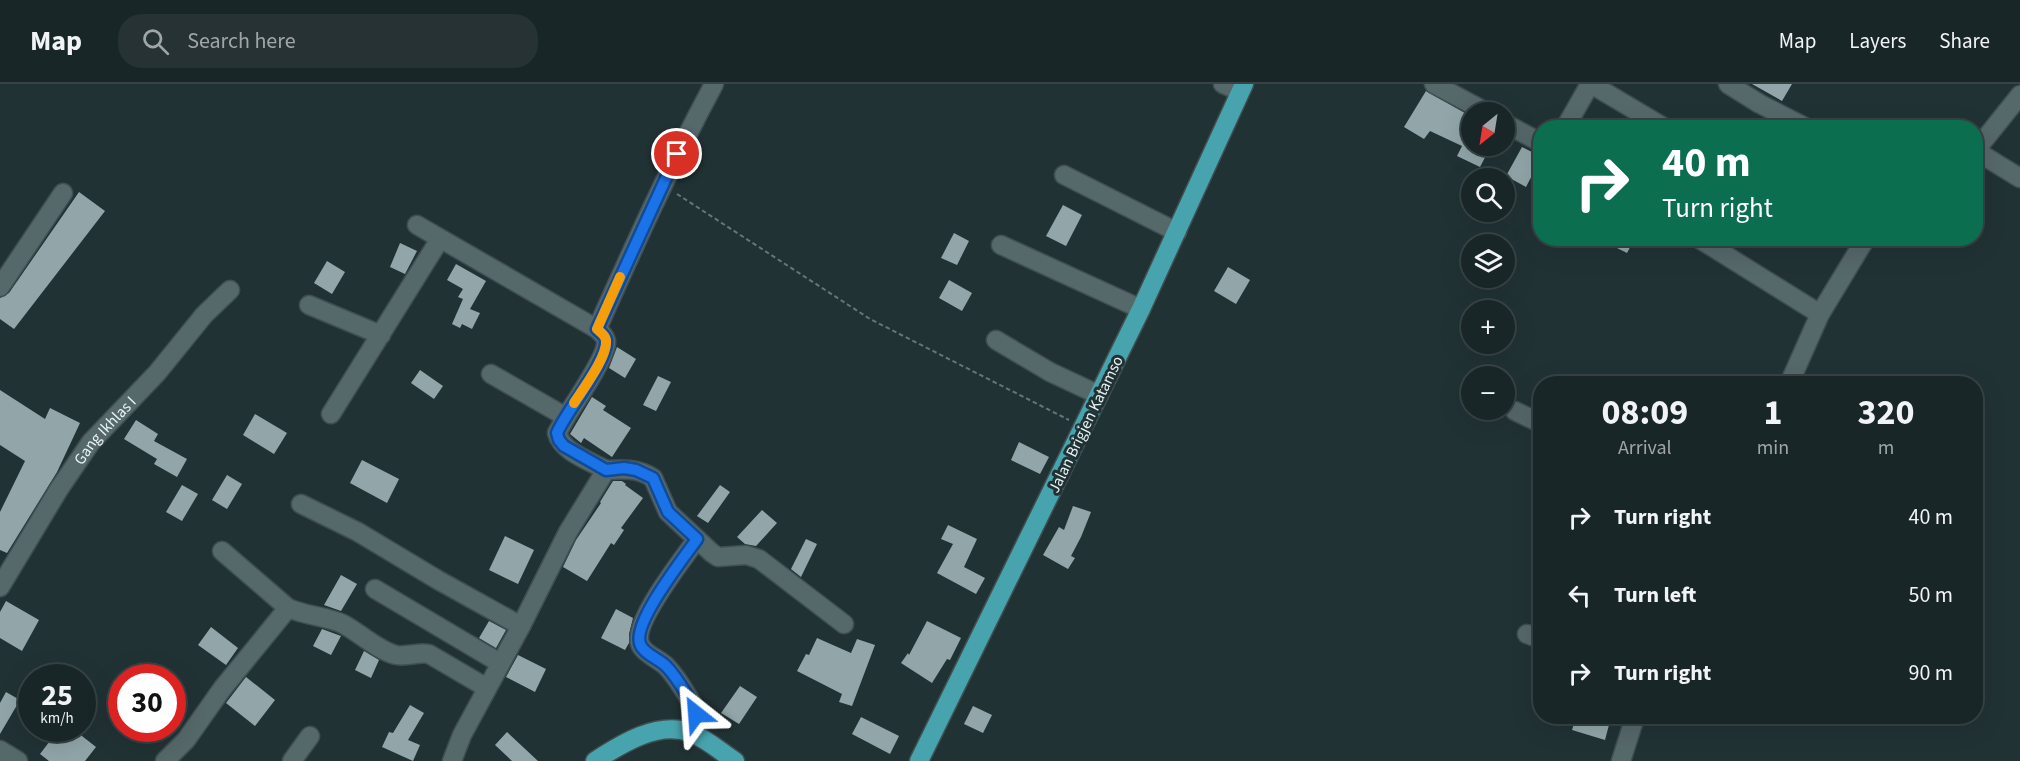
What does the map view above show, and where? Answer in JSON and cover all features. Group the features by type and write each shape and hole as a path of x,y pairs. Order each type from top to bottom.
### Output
{"main road":[{"name":"Jalan Brigjen Katamso","path":"920,761 1141,309 1177,232 1236,86"},
{"path":"595,761 633,738 666,730 692,733 735,761"}],"street":[{"path":"597,329 662,184 714,84"},
{"path":"1434,84 1467,102"},
{"path":"1570,120 1590,84 1651,120"},
{"path":"1728,84 1791,120"},
{"path":"1983,142 2020,95"},
{"path":"1515,129 1533,138"},
{"path":"1983,155 2020,178"},
{"path":"1064,176 1177,232"},
{"path":"0,287 63,193"},
{"path":"417,225 597,329 604,336 606,348 557,433 559,440 570,450 606,470 624,468 636,470 653,478 668,512 718,558 746,555 759,559 844,624"},
{"path":"331,414 440,239"},
{"path":"1001,245 1141,309"},
{"path":"1711,246 1820,314"},
{"path":"1793,376 1820,314 1860,246"},
{"name":"Gang Ikhlas I","path":"0,587 59,489 91,442 157,373 204,315 230,290"},
{"path":"309,305 381,336"},
{"path":"996,340 1050,372 1099,395"},
{"path":"491,374 566,417"},
{"path":"1515,411 1533,420"},
{"path":"452,761 462,735 568,532 606,470"},
{"path":"301,504 358,532 520,626"},
{"path":"692,733 695,708 676,678 642,647 639,639 647,612 697,539"},
{"path":"222,551 288,608 300,614 340,623 396,655 429,654 487,688"},
{"path":"375,589 500,663"},
{"path":"165,761 192,733 222,689 288,608"},
{"path":"1621,761 1633,724"},
{"path":"292,761 310,736"},
{"path":"0,750 18,761"}],"path":[{"path":"662,184 870,319 1083,427"}],"building":[{"path":"1752,84 1792,84 1782,101"},
{"path":"1426,91 1461,111 1461,146 1430,131 1424,139 1404,127"},
{"path":"1522,147 1533,152 1533,174 1526,187 1515,181 1515,168 1510,168"},
{"path":"1461,148 1461,156 1486,156 1480,167 1457,156"},
{"path":"79,192 105,211 14,329 0,319 0,298 9,293"},
{"path":"1063,205 1082,215 1066,246 1046,236"},
{"path":"954,233 969,241 957,265 941,258"},
{"path":"400,243 417,251 405,274 390,267"},
{"path":"1613,246 1631,246 1627,253"},
{"path":"327,261 345,272 332,294 314,283"},
{"path":"456,264 486,281 470,309 480,313 472,329 462,324 460,328 452,324 463,299 458,297 463,289 447,280"},
{"path":"1228,267 1250,280 1236,304 1214,291"},
{"path":"949,280 972,293 962,311 939,298"},
{"path":"617,347 636,359 625,378 609,368"},
{"path":"420,370 443,386 434,399 411,383"},
{"path":"658,376 671,382 656,411 643,405"},
{"path":"0,390 45,419 50,408 80,423 57,472 7,553 0,550 0,512 25,461 0,445"},
{"path":"592,397 606,406 603,410 631,428 612,457 584,438 581,443 570,434"},
{"path":"255,414 287,433 274,454 243,435"},
{"path":"136,420 158,434 154,441 187,459 177,477 154,464 157,459 124,439"},
{"path":"1019,442 1049,457 1040,474 1011,460"},
{"path":"362,460 399,479 387,503 350,483"},
{"path":"227,475 242,484 227,509 212,500"},
{"path":"613,481 622,481 643,498 621,528 624,530 614,545 611,543 587,581 563,567 576,540"},
{"path":"182,485 198,494 182,521 166,512"},
{"path":"720,485 730,492 708,523 697,516"},
{"path":"1073,506 1091,512 1071,556 1075,558 1068,569 1043,555 1059,527 1064,530"},
{"path":"762,510 777,523 756,546 745,544 737,537"},
{"path":"948,525 977,539 964,567 985,578 976,594 937,573 953,544 941,539"},
{"path":"505,536 534,550 518,584 489,570"},
{"path":"806,539 817,544 801,577 791,569"},
{"path":"341,575 357,584 341,611 324,605"},
{"path":"6,601 39,620 22,651 0,638 0,612"},
{"path":"616,609 633,618 629,643 625,650 601,638"},
{"path":"489,621 506,630 496,648 479,638"},
{"path":"927,621 961,638 950,660 947,659 932,683 901,663 908,653 909,655"},
{"path":"211,627 238,648 226,665 198,645"},
{"path":"322,629 341,636 331,655 313,646"},
{"path":"817,638 851,653 857,639 875,645 852,706 839,702 842,694 797,671 806,654 809,655"},
{"path":"364,651 379,660 371,678 355,670"},
{"path":"518,655 546,669 535,692 506,677"},
{"path":"246,677 275,700 255,726 226,703"},
{"path":"740,686 757,697 739,724 721,713"},
{"path":"6,692 18,699 18,703 0,734 0,703"},
{"path":"410,705 424,713 408,740 420,745 413,761 382,747 389,732 393,733"},
{"path":"973,706 992,715 983,733 964,724"},
{"path":"861,717 899,736 890,754 852,734"},
{"path":"1574,724 1609,724 1605,740 1572,730"},
{"path":"507,732 538,761 512,761 495,745"},
{"path":"49,742 90,742 96,747 85,761 49,761 40,754"}],"slow traffic":[{"path":"574,403 606,348 604,336 597,329 620,277"}],"route":[{"path":"677,154 597,329 604,336 606,348 557,433 564,446 606,470 624,468 636,470 653,478 668,512 697,539 647,612 639,639 642,647 676,678 695,708 696,714"}]}
